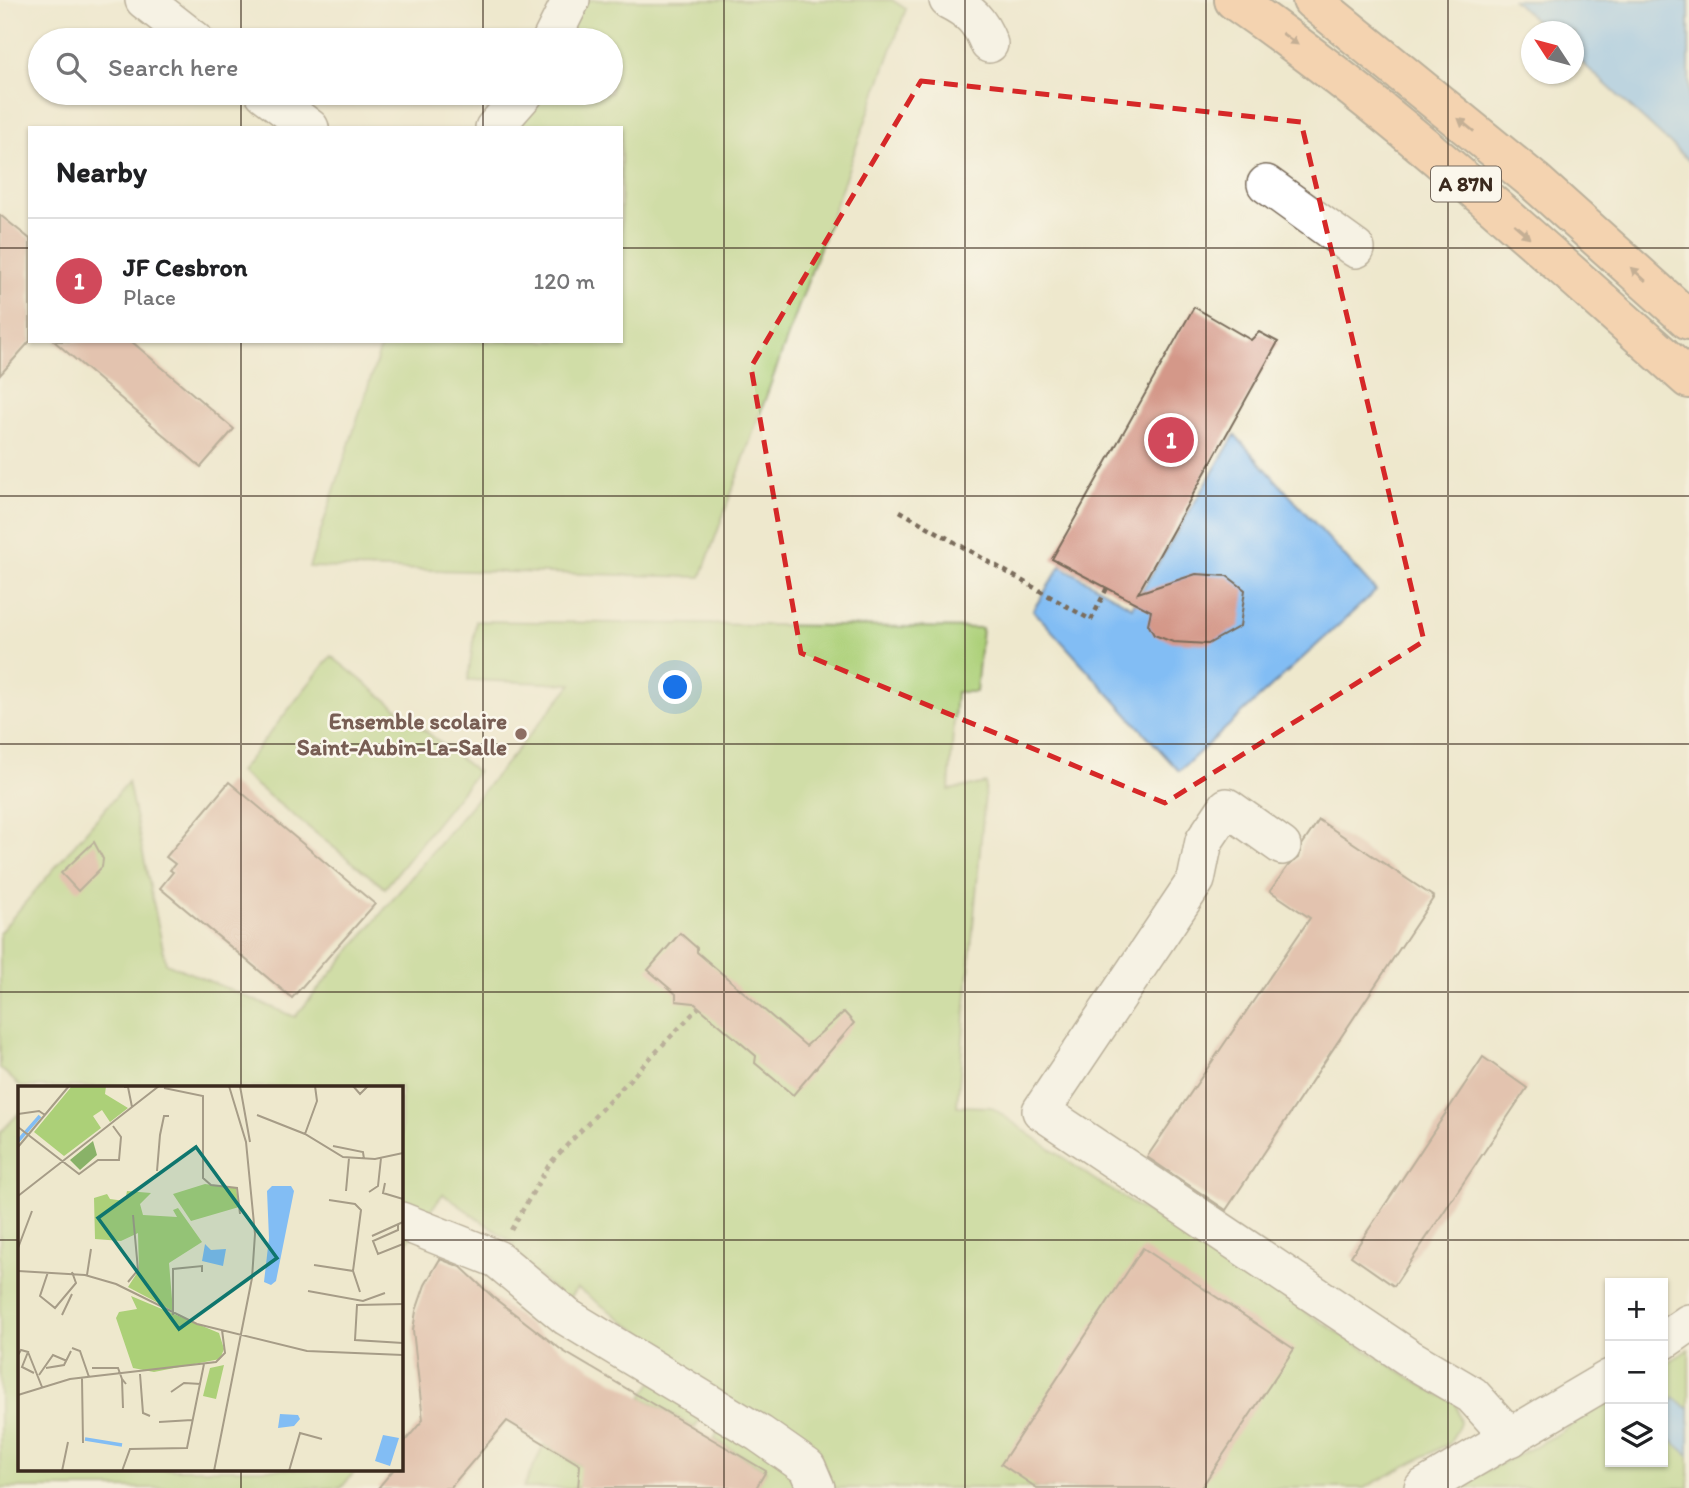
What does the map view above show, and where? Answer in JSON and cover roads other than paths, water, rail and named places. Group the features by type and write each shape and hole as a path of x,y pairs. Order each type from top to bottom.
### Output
{"highway":[{"name":"A 87N","path":"1234,0 1319,62 1506,218 1689,379"},
{"name":"A 87N","path":"1312,0 1534,181 1689,320"}],"street":[{"path":"144,0 180,28"},
{"path":"557,28 571,0"},
{"path":"948,0 968,10 981,23 989,44"},
{"path":"280,105 307,126"},
{"path":"496,126 514,105"},
{"path":"1266,184 1356,249"},
{"path":"1282,846 1227,807 1204,841 1196,880 1041,1111 1411,1359 1472,1395 1511,1438"},
{"path":"402,1221 497,1259 567,1317 760,1434 807,1466 816,1488"},
{"path":"1668,1338 1689,1323"},
{"path":"1423,1488 1605,1381"}],"water":[{"path":"1513,0 1689,0 1689,161 1584,64 1584,21 1536,21"},
{"path":"1235,435 1376,591 1179,771 1033,610 1061,566 1132,607"},
{"path":"1674,1398 1689,1409 1689,1455 1668,1437 1668,1408"}],"place":[{"name":"JF Cesbron","path":"1171,440"},
{"name":"Ensemble scolaire Saint-Aubin-La-Salle","path":"521,734"}]}
